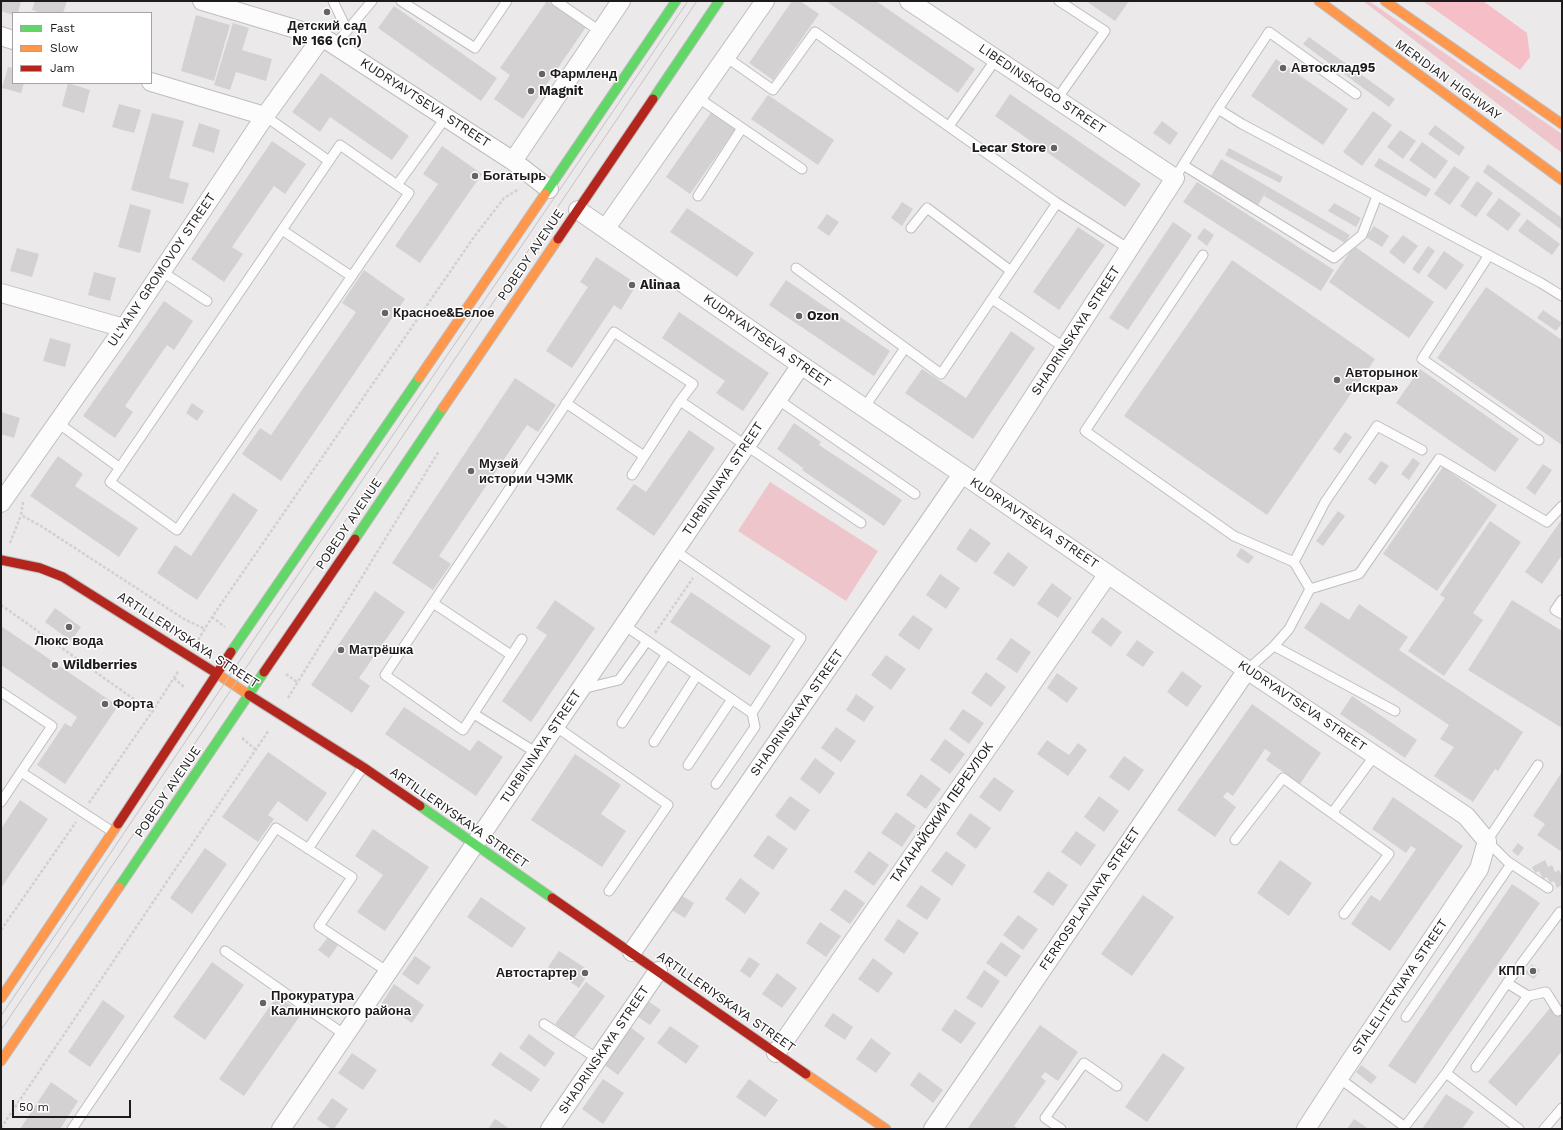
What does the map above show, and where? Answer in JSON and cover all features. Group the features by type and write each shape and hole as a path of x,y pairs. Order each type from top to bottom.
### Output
{"main road":[{"name":"POBEDY AVENUE","path":"1,998 113,832 216,673 549,189 676,1"},
{"name":"POBEDY AVENUE","path":"1,1061 719,1"},
{"name":"MERIDIAN HIGHWAY","path":"1318,1 1562,180"},
{"path":"1385,1 1551,112 1562,124"},
{"name":"ARTILLERIYSKAYA STREET","path":"2,560 40,568 63,577 100,599 279,715 363,767 886,1129"}],"street":[{"name":"KUDRYAVTSEVA STREET","path":"204,1 329,41 512,161 549,189"},
{"path":"512,161 622,1"},
{"path":"606,228 765,1"},
{"name":"LIBEDINSKOGO STREET","path":"908,1 1056,99 1179,172"},
{"path":"1,36 12,40"},
{"name":"UL'YANY GROMOVOY STREET","path":"1,504 124,328 265,116 329,41"},
{"path":"152,82 265,116"},
{"name":"SHADRINSKAYA STREET","path":"977,484 1179,172"},
{"name":"KUDRYAVTSEVA STREET","path":"578,210 1246,670 1466,816 1486,841"},
{"path":"1,293 124,328"},
{"name":"TURBINNAYA STREET","path":"281,1129 801,365"},
{"name":"SHADRINSKAYA STREET","path":"632,952 962,474"},
{"name":"ТАГАНАЙСКИЙ ПЕРЕУЛОК","path":"776,1053 1108,574"},
{"name":"FERROSPLAVNAYA STREET","path":"932,1129 1246,670"},
{"name":"STALELITEYNAYA STREET","path":"1306,1129 1479,869 1486,841"},
{"name":"SHADRINSKAYA STREET","path":"550,1129 658,971"}],"lane":[{"path":"333,1 347,30"},
{"path":"329,41 347,30 372,1"},
{"path":"401,1 475,48 507,1"},
{"path":"556,1 601,32"},
{"path":"1056,99 1105,31 1059,1"},
{"path":"726,57 773,90 814,32 1057,203 1129,249"},
{"path":"1356,94 1269,32 1218,109 1179,172 1334,258 1362,235 1377,196"},
{"path":"949,126 996,59"},
{"path":"697,97 802,169"},
{"path":"1218,109 1242,124 1542,283 1562,296"},
{"path":"265,116 329,161"},
{"path":"397,185 446,117"},
{"path":"698,196 742,128"},
{"path":"340,145 409,193 176,530 110,482 329,161 340,145"},
{"path":"796,268 941,374 1057,203"},
{"path":"911,228 927,208 1010,272"},
{"path":"282,230 351,276"},
{"path":"1203,255 1085,431 1234,536 1294,562 1310,589"},
{"path":"1489,255 1422,359 1539,440"},
{"path":"161,271 207,301"},
{"path":"992,299 1065,348"},
{"path":"522,638 463,730 384,675 614,332 693,384 680,401 632,475"},
{"path":"864,408 905,348"},
{"path":"777,399 915,494"},
{"path":"680,401 861,523"},
{"path":"566,403 644,456"},
{"path":"58,423 120,468"},
{"path":"1294,562 1325,502 1377,426 1422,450"},
{"path":"1246,670 1274,646 1288,629 1297,616 1310,589 1359,574 1439,458 1547,522 1562,506"},
{"path":"674,550 802,638 752,713"},
{"path":"1562,600 1555,610 1562,614"},
{"path":"433,603 511,655"},
{"path":"624,625 752,713 755,727 716,784"},
{"path":"580,689 619,680 648,641"},
{"path":"1274,646 1395,711"},
{"path":"622,722 667,654"},
{"path":"654,742 697,675"},
{"path":"1,692 52,726 1,802"},
{"path":"688,765 732,699"},
{"path":"474,714 537,753"},
{"path":"555,726 668,805 609,891"},
{"path":"1333,812 1375,755"},
{"path":"1538,765 1486,841 1511,864 1548,888"},
{"path":"308,849 363,767"},
{"path":"21,772 113,832"},
{"path":"1235,840 1283,778 1333,812 1389,854 1344,914"},
{"path":"72,1129 276,828 352,877 319,926 388,972"},
{"path":"1406,1017 1511,864"},
{"path":"1339,1078 1404,1128 1446,1073 1507,982 1560,912"},
{"path":"225,951 345,1035"},
{"path":"1507,982 1528,996"},
{"path":"1476,1067 1528,996 1546,992 1558,1011"},
{"path":"544,1024 598,1059"},
{"path":"1061,1129 1045,1118 1084,1063 1117,1086"},
{"path":"1446,1073 1519,1129"},
{"path":"1544,1129 1562,1108"}],"path":[{"path":"1,930 152,712 205,629 474,237 504,198 519,189"},
{"path":"1,1128 279,715 297,682 443,445"},
{"path":"2,560 21,515 23,501"},
{"path":"21,515 42,526 184,619 205,629"},
{"path":"648,641 700,568"},
{"path":"1,605 152,712"}],"shaded area":[{"path":"1363,1 1369,1 1562,134 1562,153"},
{"path":"1423,1 1483,1 1527,33 1530,57 1520,70"},
{"path":"770,482 878,551 846,601 738,531"}],"building":[{"path":"1,1 21,1 18,12 12,12 12,15 1,11"},
{"path":"35,1 67,1 63,12 38,12 32,10"},
{"path":"547,1 586,27 523,119 494,99 510,75 500,68"},
{"path":"792,1 800,1 819,14 773,80 749,63"},
{"path":"826,1 876,1 975,69 958,93"},
{"path":"1086,1 1129,1 1115,21"},
{"path":"394,6 497,78 481,101 378,28"},
{"path":"196,15 230,25 214,81 181,71"},
{"path":"233,23 249,28 242,50 272,59 266,81 236,72 230,90 214,85"},
{"path":"1309,37 1395,99 1389,107 1303,44"},
{"path":"1276,59 1348,109 1323,145 1251,96"},
{"path":"8,67 12,68 12,84 24,84 21,93 2,88"},
{"path":"321,73 409,136 392,160 330,117 320,132 292,112"},
{"path":"68,84 90,90 84,113 62,106"},
{"path":"1010,94 1141,184 1125,207 995,116"},
{"path":"768,95 834,140 818,165 751,119"},
{"path":"119,104 141,110 134,133 112,127"},
{"path":"712,111 736,128 690,194 666,177"},
{"path":"1373,111 1392,125 1362,166 1343,152"},
{"path":"152,113 184,121 169,178 189,183 183,204 131,190"},
{"path":"1162,121 1178,133 1170,145 1153,133"},
{"path":"199,123 220,130 214,153 192,146"},
{"path":"1435,125 1465,147 1459,156 1428,134"},
{"path":"1400,130 1416,141 1403,159 1387,147"},
{"path":"272,141 306,164 285,194 274,186 232,247 243,254 224,282 191,259"},
{"path":"1422,142 1448,161 1435,179 1409,160"},
{"path":"442,146 482,174 420,263 395,246 438,184 423,174"},
{"path":"1229,148 1283,177 1280,183 1225,155"},
{"path":"1379,158 1431,189 1426,197 1374,166"},
{"path":"1221,159 1350,235 1345,243 1264,196 1267,190 1257,207 1209,179"},
{"path":"1488,164 1562,218 1562,230 1483,172"},
{"path":"1454,166 1470,177 1450,205 1434,194"},
{"path":"1477,181 1493,193 1476,217 1460,206"},
{"path":"1197,182 1334,270 1321,291 1183,202"},
{"path":"1499,198 1521,214 1508,231 1486,215"},
{"path":"902,202 913,209 902,226 891,218"},
{"path":"1334,203 1361,218 1356,227 1328,211"},
{"path":"130,204 151,210 140,253 118,247"},
{"path":"687,208 754,253 737,277 670,232"},
{"path":"827,214 839,222 829,236 817,228"},
{"path":"1527,219 1560,244 1552,255 1518,231"},
{"path":"1173,222 1192,235 1128,330 1109,318"},
{"path":"1374,226 1389,236 1382,247 1366,237"},
{"path":"1078,227 1105,245 1059,310 1033,292"},
{"path":"1204,228 1214,235 1207,246 1197,238"},
{"path":"1403,235 1418,246 1404,264 1389,252"},
{"path":"1354,246 1434,302 1409,338 1329,282"},
{"path":"1428,246 1435,251 1419,274 1412,269"},
{"path":"17,248 39,254 32,277 10,271"},
{"path":"1444,251 1464,265 1446,290 1427,276"},
{"path":"596,257 637,284 621,310 614,305 572,368 546,351 588,287 580,282"},
{"path":"1232,260 1375,359 1267,515 1124,416"},
{"path":"364,270 405,299 281,481 242,454 260,428 271,435 356,312 342,303"},
{"path":"94,272 116,278 110,301 88,295"},
{"path":"786,280 890,351 874,376 769,305"},
{"path":"1486,287 1562,340 1562,445 1437,358"},
{"path":"164,301 193,321 174,350 167,345 125,406 133,412 115,438 83,416"},
{"path":"1543,310 1562,323 1556,331 1537,318"},
{"path":"679,312 769,373 743,411 716,393 725,381 662,338"},
{"path":"1011,331 1035,348 973,439 905,393 922,369 966,398"},
{"path":"50,338 71,344 65,367 43,361"},
{"path":"1420,369 1519,439 1495,472 1396,403"},
{"path":"515,378 556,405 538,432 527,425 439,556 451,564 433,590 392,563"},
{"path":"192,403 204,411 197,421 186,413"},
{"path":"1,412 20,418 14,438 1,434"},
{"path":"794,423 821,442 819,445 902,500 884,526 802,470 809,460 803,468 777,449"},
{"path":"689,430 715,448 654,536 616,509 634,484 646,492"},
{"path":"1345,432 1352,437 1340,454 1333,449"},
{"path":"58,456 83,474 75,486 138,528 119,557 30,496"},
{"path":"1413,458 1420,463 1409,480 1401,474"},
{"path":"1381,461 1389,466 1375,485 1368,479"},
{"path":"1543,464 1552,470 1535,495 1526,488"},
{"path":"1443,467 1497,505 1437,591 1383,554"},
{"path":"233,493 258,510 197,600 157,573 175,545 191,556"},
{"path":"1338,511 1345,516 1323,546 1316,541"},
{"path":"1562,519 1562,555 1542,584 1525,572"},
{"path":"1490,521 1521,542 1473,613 1483,620 1444,676 1408,651 1445,598 1440,595"},
{"path":"970,528 991,543 976,563 956,549"},
{"path":"1241,548 1254,557 1248,564 1236,556"},
{"path":"1008,552 1028,567 1014,587 993,573"},
{"path":"940,574 960,588 946,609 926,595"},
{"path":"1052,583 1072,598 1058,618 1037,604"},
{"path":"375,591 405,612 359,678 370,686 352,713 311,685"},
{"path":"691,592 771,646 750,676 670,622"},
{"path":"555,600 595,628 531,722 502,701 547,635 536,628"},
{"path":"1512,600 1562,631 1562,728 1468,670"},
{"path":"1321,602 1349,620 1359,604 1408,637 1399,650 1523,732 1498,771 1495,769 1473,802 1434,776 1454,747 1440,739 1449,725 1304,628"},
{"path":"55,608 81,627 71,641 45,622"},
{"path":"913,615 933,629 919,650 898,635"},
{"path":"1102,617 1122,632 1111,647 1091,632"},
{"path":"1,626 118,706 65,784 37,765 65,723 71,727 77,717 1,665"},
{"path":"1011,638 1031,652 1017,673 996,659"},
{"path":"1137,640 1154,652 1143,667 1126,655"},
{"path":"886,655 906,669 891,690 871,675"},
{"path":"1182,671 1202,686 1187,707 1167,692"},
{"path":"986,672 1006,687 991,707 971,693"},
{"path":"1057,673 1078,688 1067,703 1047,688"},
{"path":"856,694 874,707 864,722 846,710"},
{"path":"1352,696 1417,740 1405,758 1340,714"},
{"path":"1252,704 1321,753 1300,784 1266,760 1271,753 1265,749 1233,796 1227,792 1223,797 1236,807 1215,837 1177,810"},
{"path":"404,707 470,751 478,740 503,757 476,796 385,734"},
{"path":"963,709 984,723 969,744 949,729"},
{"path":"836,727 856,741 841,762 821,748"},
{"path":"945,739 965,754 950,774 930,760"},
{"path":"1047,740 1069,755 1078,743 1087,750 1068,776 1037,754"},
{"path":"268,752 327,793 307,822 278,801 268,815 274,819 258,842 222,817"},
{"path":"575,754 621,785 601,814 626,831 602,867 531,820"},
{"path":"1124,756 1144,770 1129,791 1109,777"},
{"path":"815,758 835,773 820,794 800,779"},
{"path":"1562,772 1562,852 1537,835 1545,824 1533,816"},
{"path":"921,774 941,789 926,809 906,795"},
{"path":"994,777 1014,791 1000,812 979,797"},
{"path":"790,796 810,810 795,831 775,816"},
{"path":"1099,796 1119,811 1104,832 1084,817"},
{"path":"1393,797 1463,846 1390,951 1351,924 1371,895 1380,901 1416,849 1411,846 1406,853 1372,829"},
{"path":"20,800 48,819 1,888 1,829"},
{"path":"896,812 916,826 902,847 881,833"},
{"path":"970,813 991,828 976,849 956,834"},
{"path":"373,829 429,867 385,931 357,912 383,875 355,856"},
{"path":"1076,831 1096,845 1081,866 1061,852"},
{"path":"768,835 788,849 773,870 753,856"},
{"path":"1518,843 1524,848 1518,856 1512,851"},
{"path":"205,848 227,864 192,914 170,898"},
{"path":"869,851 889,865 874,886 854,872"},
{"path":"946,851 966,865 952,886 931,871"},
{"path":"1280,860 1312,883 1289,916 1257,893"},
{"path":"1545,860 1548,867 1552,865 1555,872 1559,870 1562,876 1562,885 1557,888 1554,881 1550,883 1547,877 1543,879 1539,871 1535,873 1532,867"},
{"path":"1048,871 1068,885 1053,906 1033,892"},
{"path":"740,878 760,893 745,914 725,899"},
{"path":"1512,884 1540,903 1415,1084 1388,1066"},
{"path":"921,885 941,899 927,920 906,906"},
{"path":"845,889 865,903 850,924 830,910"},
{"path":"679,894 694,903 685,918 670,909"},
{"path":"1143,895 1174,917 1132,976 1101,954"},
{"path":"481,897 526,928 512,948 467,917"},
{"path":"1018,915 1038,929 1023,950 1003,935"},
{"path":"898,919 919,933 904,954 884,940"},
{"path":"820,922 841,936 826,957 806,943"},
{"path":"328,937 338,945 329,958 318,950"},
{"path":"1001,942 1021,956 1006,977 986,963"},
{"path":"559,951 590,971 579,988 548,967"},
{"path":"415,956 431,967 418,985 402,974"},
{"path":"749,957 760,964 750,978 740,971"},
{"path":"873,958 893,973 878,993 858,979"},
{"path":"212,962 244,985 205,1040 173,1017"},
{"name":"КПП","path":"1532,964 1540,970 1534,979 1525,973"},
{"path":"984,970 1000,981 982,1008 966,998"},
{"path":"777,973 797,988 782,1008 762,994"},
{"path":"586,982 605,996 574,1038 555,1024"},
{"path":"394,984 424,1005 412,1023 382,1003"},
{"path":"277,996 302,1013 244,1096 219,1079"},
{"path":"644,998 661,1010 650,1025 634,1014"},
{"path":"103,1000 125,1016 90,1067 68,1052"},
{"path":"1551,1007 1562,1016 1562,1051 1516,1106 1488,1082"},
{"path":"955,1009 976,1023 961,1044 941,1030"},
{"path":"833,1013 853,1027 845,1040 824,1026"},
{"path":"626,1024 645,1038 618,1075 599,1061"},
{"path":"1040,1025 1078,1052 1058,1081 1045,1072 1041,1077 1046,1081 1014,1126 1019,1129 968,1128"},
{"path":"670,1026 699,1046 686,1064 657,1043"},
{"path":"529,1034 555,1053 545,1067 519,1048"},
{"path":"871,1038 891,1053 876,1073 856,1059"},
{"path":"500,1052 540,1079 531,1092 491,1065"},
{"path":"352,1053 377,1070 363,1090 338,1073"},
{"path":"1163,1053 1185,1068 1147,1122 1125,1107"},
{"path":"1361,1065 1377,1077 1371,1084 1356,1072"},
{"path":"919,1072 943,1090 933,1103 910,1085"},
{"path":"603,1079 624,1093 603,1124 582,1109"},
{"path":"749,1079 778,1100 765,1117 736,1097"},
{"path":"51,1082 78,1101 60,1129 20,1129"},
{"path":"1446,1094 1474,1112 1462,1129 1422,1129"},
{"path":"332,1098 348,1109 334,1129 331,1129 317,1119"},
{"path":"495,1119 510,1129 488,1129"},
{"path":"1354,1119 1369,1129 1347,1129"}],"tram line":[{"path":"1,1016 261,629 688,1"},
{"path":"1,1030 697,1"}],"traffic: fast":[{"path":"545,194 676,1"},
{"path":"653,99 719,1"},
{"path":"231,652 419,378"},
{"path":"355,539 443,408"},
{"path":"119,887 264,672"},
{"path":"420,806 552,898"}],"traffic: slow":[{"path":"1319,1 1562,180"},
{"path":"1385,1 1562,124"},
{"path":"419,378 545,194"},
{"path":"443,408 558,239"},
{"path":"216,673 249,695"},
{"path":"1,998 118,824"},
{"path":"1,1061 119,887"},
{"path":"806,1074 886,1129"}],"traffic: jam":[{"path":"558,239 653,99"},
{"path":"264,672 355,539"},
{"path":"1,560 40,568 63,577 216,673"},
{"path":"118,824 231,652"},
{"path":"249,695 363,767 420,806"},
{"path":"552,898 806,1074"}],"place":[{"name":"Детский сад № 166 (сп)","path":"327,12"},
{"name":"Автосклад95","path":"1283,68"},
{"name":"Фармленд","path":"542,74"},
{"name":"Magnit","path":"531,91"},
{"name":"Lecar Store","path":"1054,148"},
{"name":"Богатырь","path":"475,176"},
{"name":"Alinaa","path":"632,285"},
{"name":"Красное&Белое","path":"385,313"},
{"name":"Ozon","path":"799,316"},
{"name":"Авторынок «Искра»","path":"1337,380"},
{"name":"Музей истории ЧЭМК","path":"471,471"},
{"name":"Люкс вода","path":"69,627"},
{"name":"Матрёшка","path":"341,650"},
{"name":"Wildberries","path":"55,665"},
{"name":"Форта","path":"105,704"},
{"name":"КПП","path":"1533,971"},
{"name":"Автостартер","path":"585,973"},
{"name":"Прокуратура Калининского района","path":"263,1003"}]}
